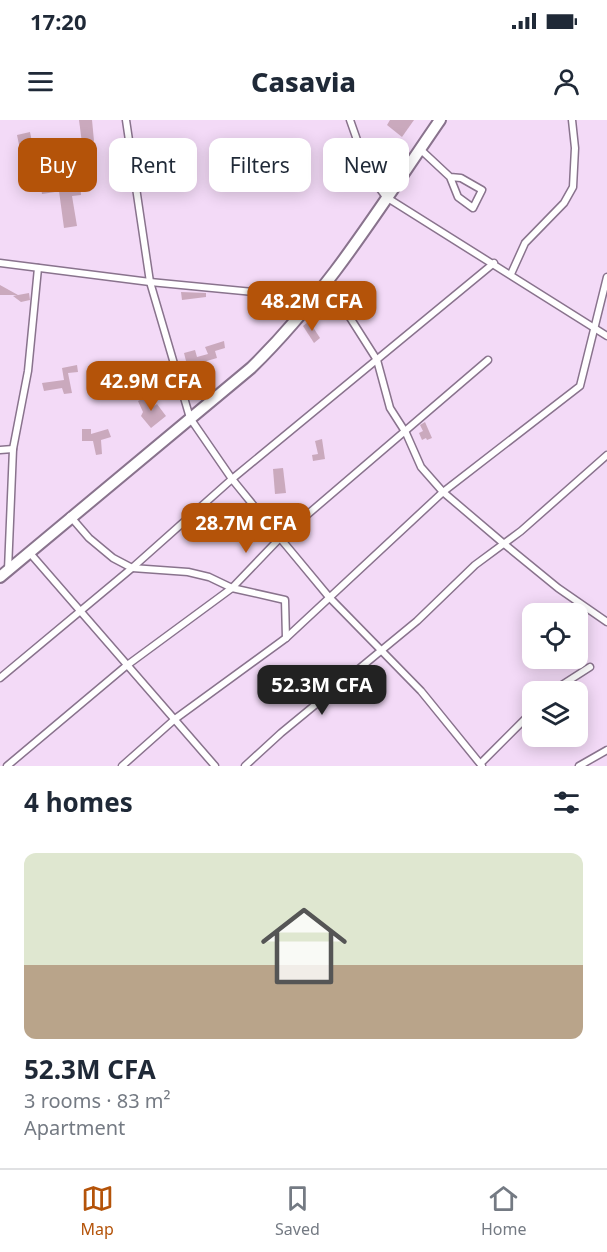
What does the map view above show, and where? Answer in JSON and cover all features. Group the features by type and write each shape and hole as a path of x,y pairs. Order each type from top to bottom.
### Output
{"highway":[{"path":"4,574 70,516 251,368 287,333 328,283 440,120"}],"street":[{"path":"126,120 150,282 190,418 232,479 329,597 383,649 482,764 522,722"},
{"path":"350,120 369,174 386,197 494,263 567,313 607,336"},
{"path":"511,274 525,243 564,203 573,187 575,148 572,120"},
{"path":"420,149 450,177 458,197 473,208 482,190 461,178 450,177"},
{"path":"0,263 150,282 316,298"},
{"path":"0,678 132,568 232,479 494,263"},
{"path":"4,574 13,449 27,371 38,268"},
{"path":"122,766 175,719 286,638 443,492 580,386 607,277"},
{"path":"328,283 377,360 390,408 406,433 421,467 443,492 503,543 558,588 607,622"},
{"path":"8,766 126,666 232,588 280,538 406,433 488,360"},
{"path":"0,450 13,449"},
{"path":"245,766 607,455"},
{"path":"70,516 89,538 113,558 132,568 188,572 209,577 232,588 285,600 286,638"},
{"path":"29,552 215,766"},
{"path":"568,681 590,667"},
{"path":"579,766 607,750"}],"building":[{"path":"79,120 92,120 94,138 81,138"},
{"path":"390,120 414,120 402,137 387,125"},
{"path":"30,132 31,138 18,138 18,140 17,135"},
{"path":"59,192 81,192 81,195 72,196 77,226 64,228"},
{"path":"0,285 18,295 29,293 30,300 21,302 13,296 17,295 0,295"},
{"path":"181,292 206,293 206,297 182,300"},
{"path":"309,321 320,338 314,343 303,326"},
{"path":"224,341 225,348 215,351 217,358 193,365 196,377 184,380 182,371 188,369 184,353 195,350 197,357 208,354 205,347"},
{"path":"77,365 78,372 68,373 72,393 64,394 62,388 44,391 42,383 64,380 62,368"},
{"path":"148,396 153,407 157,404 166,416 151,428 141,416 143,412 138,401"},
{"path":"425,422 432,438 422,440 419,433 423,431 420,425"},
{"path":"82,429 91,429 91,434 108,429 111,437 101,440 102,454 96,455 93,441 82,441"},
{"path":"322,439 325,459 313,461 312,455 318,454 315,441"},
{"path":"283,468 286,493 275,494 273,469"}]}
